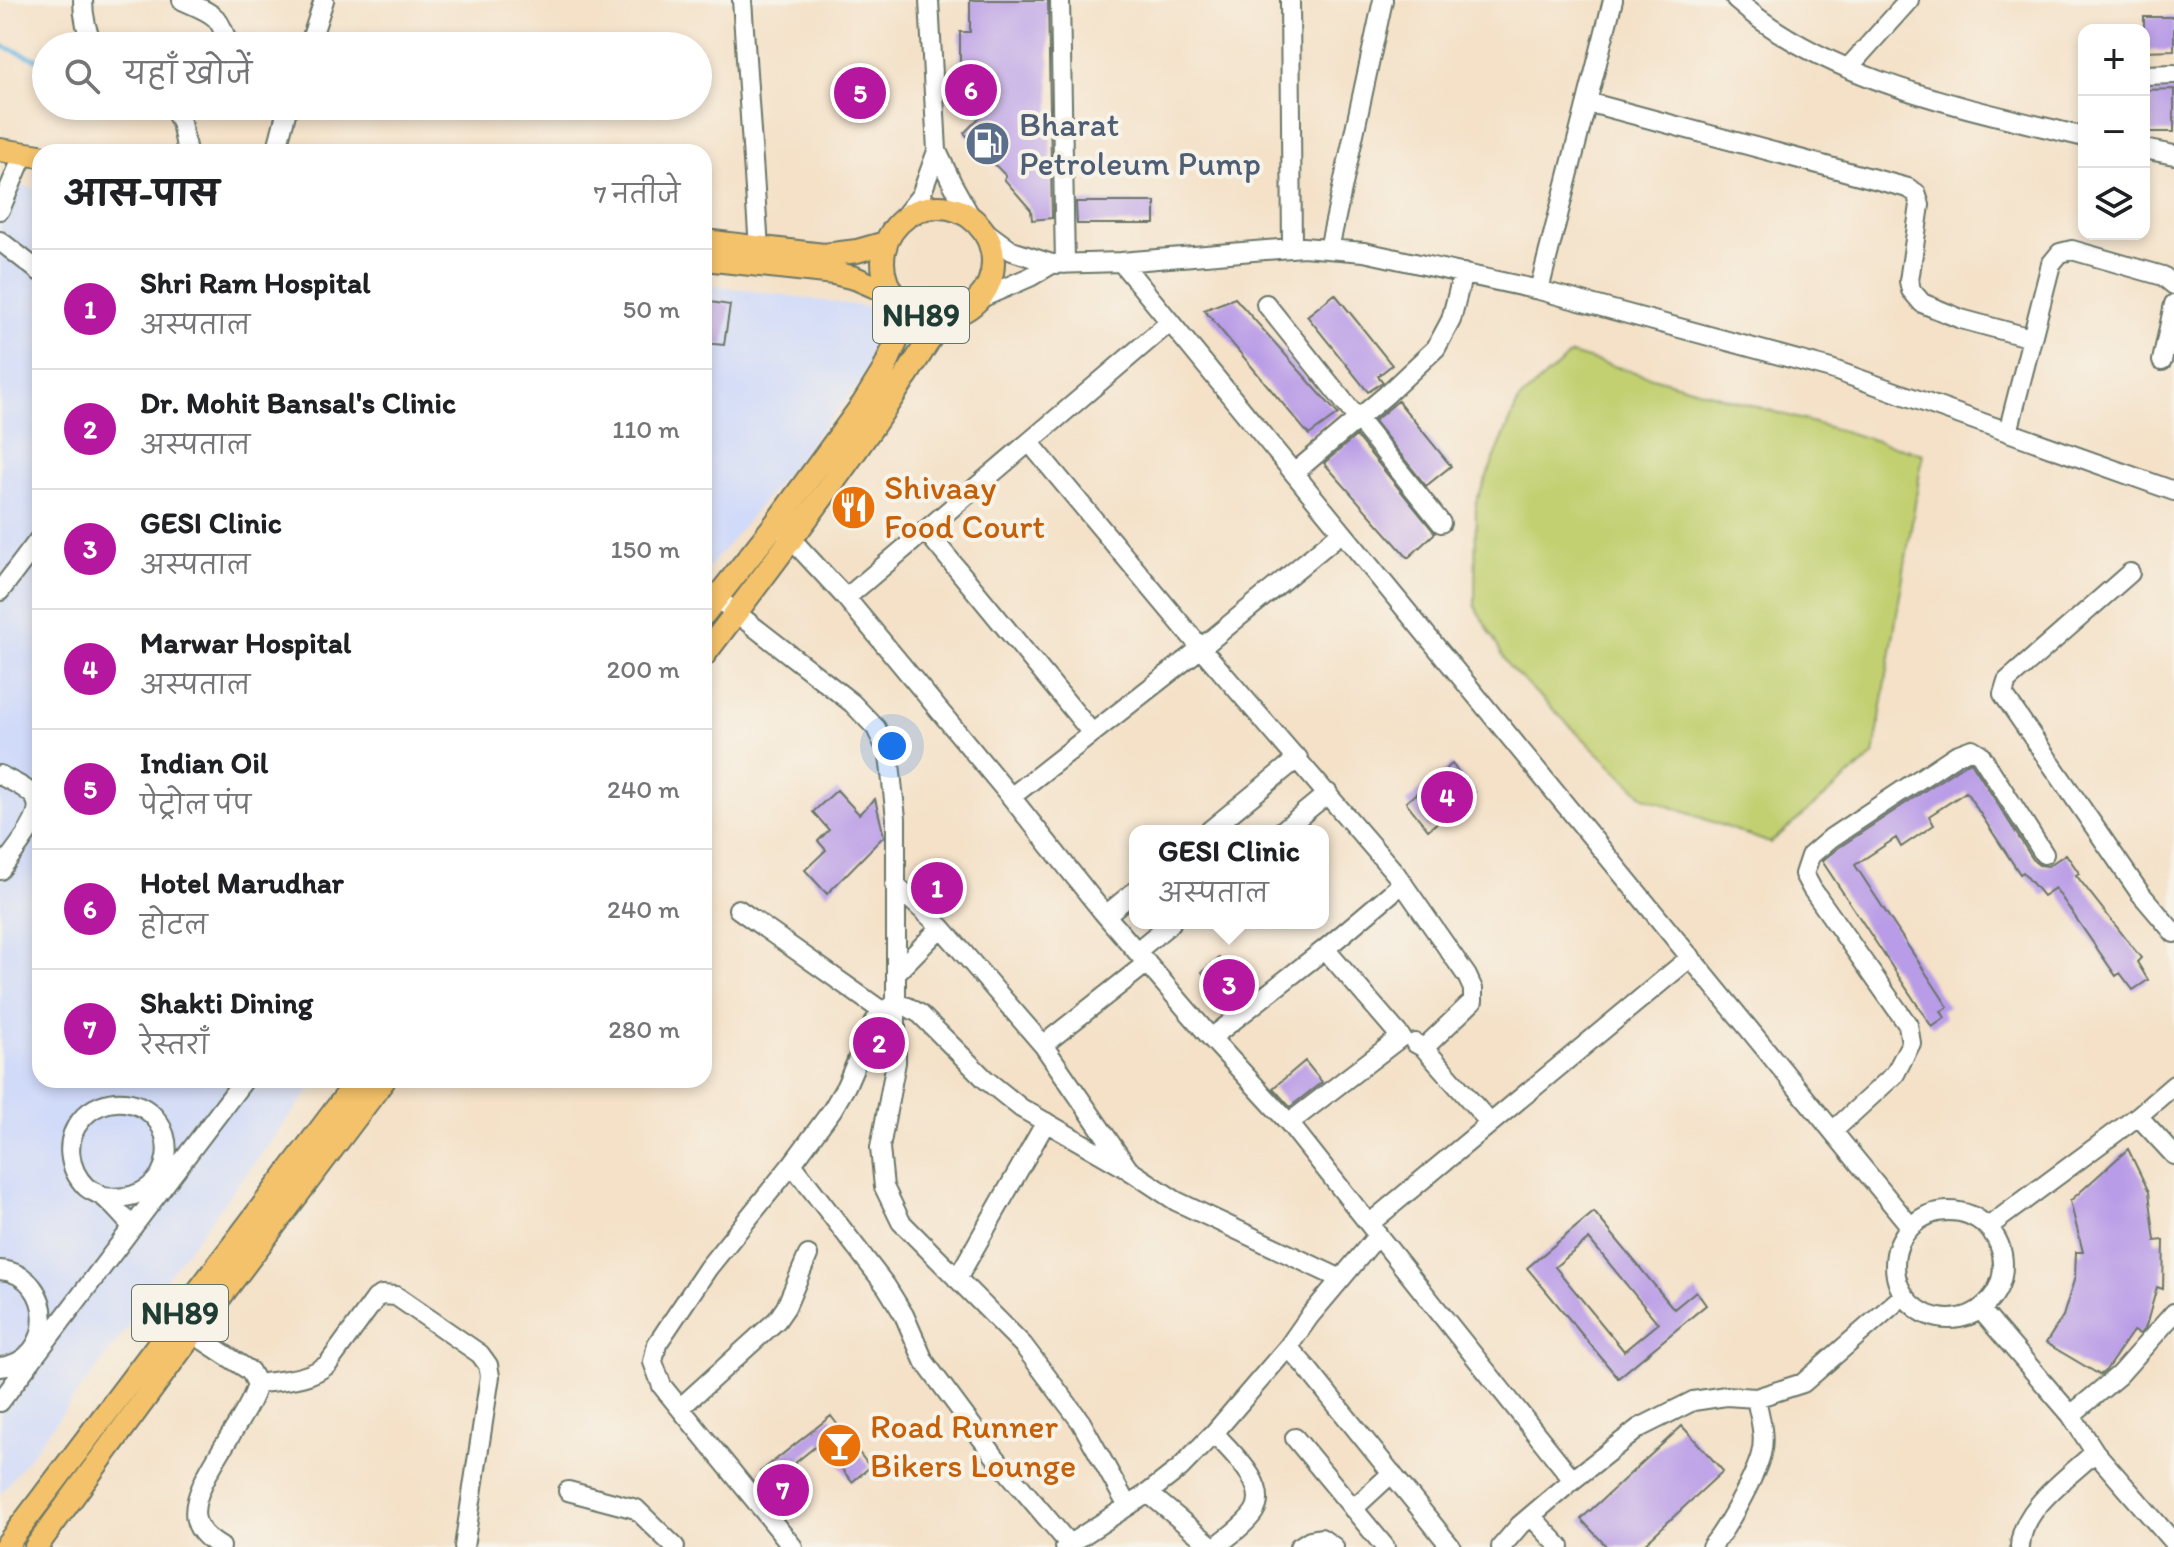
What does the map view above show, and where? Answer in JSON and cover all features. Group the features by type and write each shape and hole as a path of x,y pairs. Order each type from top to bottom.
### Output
{"main road":[{"path":"0,150 32,155"},
{"name":"NH89","path":"712,242 824,255 857,251 891,234 913,212 933,206 954,209 977,224 991,246 993,264 989,283 979,299 969,308 943,317 924,316 855,278 712,260"},
{"name":"NH89","path":"712,644 731,619 884,370 897,340 899,301 884,278 882,260 891,234"},
{"name":"NH89","path":"712,606 783,531 888,404 943,317"},
{"name":"NH89","path":"36,1547 183,1327 352,1088"},
{"name":"NH89","path":"5,1547 377,1088"}],"street":[{"path":"83,0 89,32"},
{"path":"182,0 220,8 224,32"},
{"path":"314,32 324,0"},
{"path":"742,0 759,248"},
{"path":"929,0 937,151 977,224 1012,251 1059,264 1303,247 1364,252 1539,290 1831,369 2174,491"},
{"path":"1059,264 1060,0"},
{"path":"1290,0 1292,248"},
{"path":"1329,249 1383,0"},
{"path":"1539,290 1613,0"},
{"path":"1736,0 1809,51 1884,83 2078,135"},
{"path":"1848,68 1909,0"},
{"path":"2150,75 2174,74"},
{"path":"1587,102 1908,188 1916,193 1920,205 1909,281 1911,290 1922,303 1961,319 2031,338"},
{"path":"180,120 185,144"},
{"path":"278,144 284,120"},
{"path":"2150,150 2174,155"},
{"path":"891,234 921,195 937,151"},
{"path":"0,210 32,155"},
{"path":"0,241 32,266"},
{"path":"2008,432 2051,264 2060,253 2072,250 2163,276 2174,285"},
{"path":"1121,262 1911,1227"},
{"path":"979,299 1059,264"},
{"path":"1294,473 1436,348 1451,320 1463,273"},
{"path":"1266,304 1441,523"},
{"path":"2162,361 2174,304"},
{"path":"846,598 1170,322"},
{"path":"1030,443 1403,883 1467,976 1473,989 1473,1001 1424,1048"},
{"path":"783,531 846,598 1106,915 1211,1038 1289,1123 1573,1480"},
{"path":"926,531 1092,733"},
{"path":"1011,797 1201,648 1342,532"},
{"path":"0,591 32,549"},
{"path":"2130,573 2007,681 2003,694 2140,893 2174,933"},
{"path":"712,612 731,619 852,703 876,728 889,755 896,818 896,973 889,1008 896,1062 880,1148 884,1187 901,1222 1023,1345 1081,1422 1127,1505"},
{"path":"1833,1131 1895,1074 1911,1043 1908,1025 1812,889 1804,874 1810,856 1831,838 1956,755 1972,749 1980,754 2044,854"},
{"path":"1216,825 1298,758"},
{"path":"0,775 32,795"},
{"path":"1289,825 1328,793"},
{"path":"0,870 32,826"},
{"path":"1211,1038 1403,883"},
{"path":"895,885 941,927 1043,1045 1129,1170"},
{"path":"1106,915 1129,896"},
{"path":"738,909 889,1008 908,1007 920,1014 985,1079 1021,1108 1129,1170 1176,1201 1341,1279"},
{"path":"896,973 941,927"},
{"path":"1043,1045 1142,957 1166,929"},
{"path":"1325,949 1401,1037 1424,1048 1490,1123"},
{"path":"792,1164 886,1286 904,1315 924,1361 996,1458 1067,1545 1148,1493 1180,1468 1288,1347 1341,1279 1373,1230 1490,1123 1691,957"},
{"path":"793,1547 662,1386 653,1362 657,1344 708,1268 832,1110 873,1024 889,1008"},
{"path":"1289,1123 1401,1037"},
{"path":"1988,1227 2138,1116 2174,1085"},
{"path":"3,1389 68,1312 238,1088"},
{"path":"109,1102 125,1102 141,1107 154,1116 163,1129 167,1145 166,1161 160,1176 149,1188 135,1196 120,1199 104,1197 89,1190 71,1164 73,1132 82,1118 94,1108 109,1102"},
{"path":"2138,1116 2174,1155"},
{"path":"957,1279 1046,1122"},
{"path":"163,1129 197,1142"},
{"path":"104,1197 133,1227"},
{"path":"1956,1211 1978,1219 1988,1227 2000,1246 2003,1269 1996,1292 1980,1309 1958,1318 1933,1317 1904,1295 1898,1284 1895,1260 1898,1248 1911,1227 1932,1214 1956,1211"},
{"path":"680,1408 777,1320 786,1307 808,1255"},
{"path":"0,1270 22,1277 34,1288 44,1319 41,1335 33,1349 21,1360 0,1367"},
{"path":"257,1384 308,1376 319,1371 328,1364 376,1298 382,1295 396,1296 480,1354 488,1365 490,1376 464,1547"},
{"path":"1501,1547 1531,1516 1639,1428 1693,1401 1726,1396 1756,1398 1803,1383 1904,1295"},
{"path":"41,1303 68,1312"},
{"path":"1980,1309 2071,1415 2095,1452 2174,1543"},
{"path":"2071,1415 2119,1375 2174,1313"},
{"path":"183,1327 250,1371 257,1384 254,1396 225,1442 201,1490 196,1507 195,1519 201,1530 210,1541 221,1547"},
{"path":"1288,1347 1451,1547"},
{"path":"1711,1547 1748,1486 1762,1453 1763,1438 1756,1398"},
{"path":"1148,1493 1215,1547 1252,1515 1259,1495 1253,1478 1214,1433"},
{"path":"1295,1438 1385,1547"},
{"path":"2020,1547 2024,1527 2032,1512 2095,1452"},
{"path":"1353,1509 1392,1473"},
{"path":"568,1491 636,1509 675,1547"},
{"path":"1531,1516 1560,1547"},
{"path":"1299,1547 1321,1538 1334,1547"}],"shaded area":[{"path":"0,183 32,188 32,1088 312,1088 0,1495"},
{"path":"712,285 881,309 866,375 712,564"}],"green space":[{"path":"1571,354 1923,454 1874,755 1770,843 1644,797 1509,667 1475,606 1476,502 1519,400"}],"building":[{"path":"970,0 1048,0 1052,218 1032,220 1031,210 1004,179 1006,176 964,133 985,112 964,109 960,32 970,32"},
{"path":"2144,17 2174,17 2174,50 2150,51 2150,24 2144,24"},
{"path":"2174,89 2174,132 2150,132 2150,90"},
{"path":"1076,202 1155,202 1155,224 1077,224"},
{"path":"1335,294 1392,365 1378,376 1383,382 1368,392 1307,316"},
{"path":"1235,298 1338,414 1309,435 1204,310"},
{"path":"712,302 730,305 724,345 712,344"},
{"path":"1398,401 1451,466 1426,486 1374,421"},
{"path":"1356,436 1435,533 1408,558 1324,463"},
{"path":"1971,762 2034,861 2048,866 2066,854 2079,873 2076,875 2141,958 2137,962 2148,980 2133,990 2120,973 2116,976 2055,888 2043,896 2023,872 2020,874 1966,792 1929,816 1934,825 1901,847 1896,838 1855,865 1948,1007 1941,1011 1945,1018 1932,1027 1822,861"},
{"path":"1452,764 1475,792 1428,830 1406,802"},
{"path":"837,790 859,814 875,799 884,836 827,894 805,870 826,850 818,841 829,830 813,812"},
{"path":"943,861 961,882 935,905 915,887"},
{"path":"1219,958 1246,991 1233,1002 1215,980 1211,984 1202,972"},
{"path":"1305,1061 1322,1082 1290,1107 1273,1088"},
{"path":"2128,1149 2149,1192 2155,1241 2164,1240 2163,1289 2157,1287 2146,1326 2140,1334 2133,1331 2100,1375 2046,1343 2063,1316 2075,1277 2076,1252 2083,1252 2070,1201"},
{"path":"1594,1212 1674,1309 1696,1291 1706,1305 1618,1378 1527,1268","holes":["1589,1239 1658,1323 1624,1351 1555,1267"]},
{"name":"Road Runner Bikers Lounge","path":"831,1416 870,1467 852,1482 821,1442 769,1484 760,1472"},
{"path":"1682,1426 1723,1471 1641,1547 1607,1547 1581,1519"}],"waterway":[{"path":"0,45 32,58"}],"place":[{"name":"Hotel Marudhar","path":"971,90"},
{"name":"Indian Oil","path":"860,93"},
{"name":"Bharat Petroleum Pump","path":"988,144"},
{"name":"Shivaay Food Court","path":"853,507"},
{"name":"Marwar Hospital","path":"1447,797"},
{"name":"Shri Ram Hospital","path":"937,888"},
{"name":"GESI Clinic","path":"1229,985"},
{"name":"Dr. Mohit Bansal's Clinic","path":"879,1043"},
{"name":"Road Runner Bikers Lounge","path":"839,1446"},
{"name":"Shakti Dining","path":"783,1490"}]}
